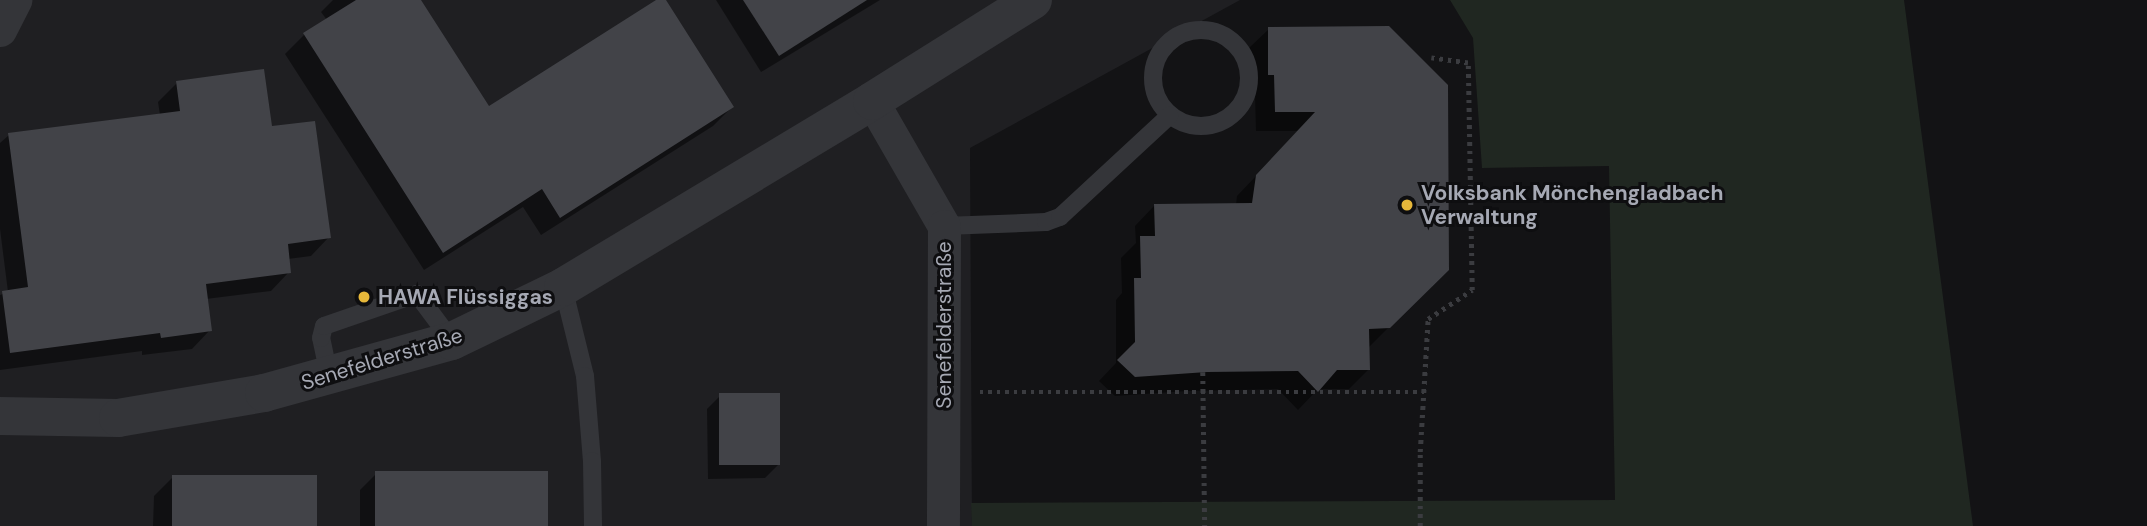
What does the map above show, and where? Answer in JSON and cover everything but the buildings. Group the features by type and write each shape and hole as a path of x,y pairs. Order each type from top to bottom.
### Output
{"street":[{"path":"0,30 15,0"},
{"name":"Senefelderstraße","path":"0,416 118,418 264,393 452,341 563,287 873,101 1033,0"},
{"name":"Senefelderstraße","path":"873,101 944,226 943,526"}],"lane":[{"path":"1199,30 1215,32 1230,40 1242,52 1249,81 1238,110 1213,125 1197,127 1182,124 1169,116 1158,103 1153,87 1153,70 1158,55 1168,42 1182,33 1199,30"},
{"path":"944,226 1046,222 1060,217 1169,116"},
{"path":"563,287 585,376 592,461 593,526"},
{"path":"329,375 321,338 324,326 417,294 452,341"}],"path":[{"path":"1420,526 1427,319 1472,290 1468,63 1431,58"},
{"path":"1203,372 1205,526"},
{"path":"944,392 1424,391"}],"shaded area":[{"path":"0,0 1240,0 970,148 972,526 0,526"},
{"path":"1450,0 1904,0 1973,526 972,526 971,503 1615,500 1609,166 1482,168 1473,38"}],"place":[{"name":"Volksbank Mönchengladbach Verwaltung","path":"1407,205"},
{"name":"HAWA Flüssiggas","path":"364,297"}]}
